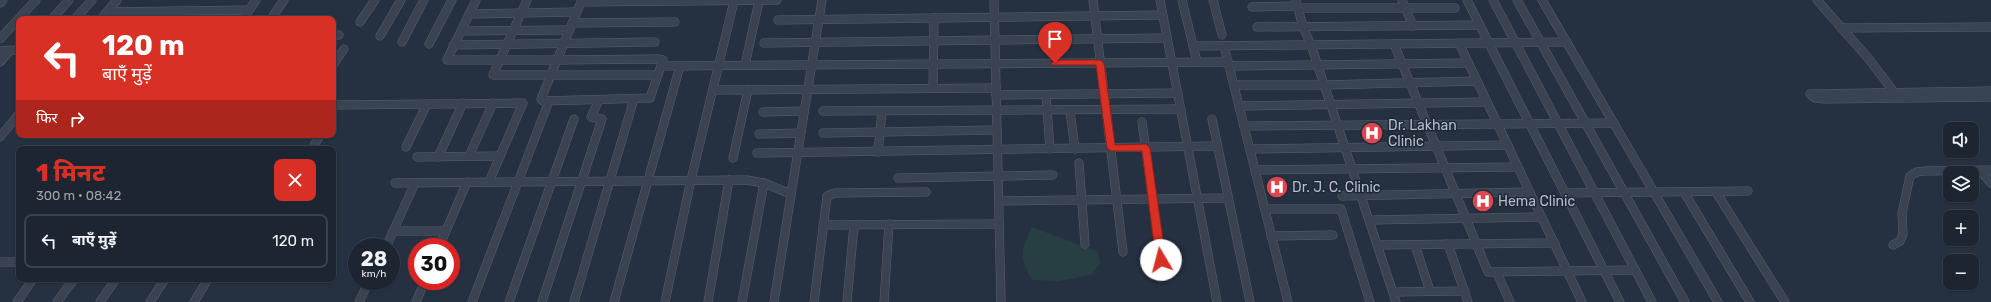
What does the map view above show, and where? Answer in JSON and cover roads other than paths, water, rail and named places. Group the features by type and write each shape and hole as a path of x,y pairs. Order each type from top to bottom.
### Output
{"street":[{"path":"0,3 3,0"},
{"path":"21,16 36,0"},
{"path":"55,16 69,0"},
{"path":"78,16 92,0"},
{"path":"104,16 117,0"},
{"path":"245,16 256,0"},
{"path":"273,16 284,0"},
{"path":"360,22 374,0"},
{"path":"380,36 401,0"},
{"path":"402,42 424,0"},
{"path":"430,44 452,0"},
{"path":"476,0 447,60 557,60 661,59 663,60 650,98 599,100 541,99 551,75 557,60 564,43 576,12 580,3 777,0"},
{"path":"527,0 493,73 495,75 658,75"},
{"path":"745,66 759,0"},
{"path":"774,302 822,0"},
{"path":"994,0 1001,302"},
{"path":"1093,0 1123,252"},
{"path":"1160,0 1217,302"},
{"path":"1182,0 1197,62"},
{"path":"1214,0 1222,35"},
{"path":"1402,0 1413,26"},
{"path":"1467,0 1620,302"},
{"path":"1493,0 1652,302"},
{"path":"1517,0 1625,192 1684,302"},
{"path":"1542,0 1718,302"},
{"path":"1817,0 1894,92"},
{"path":"665,302 691,180 734,1"},
{"path":"1297,5 1303,27 1311,44 1359,195 1370,220 1396,302"},
{"path":"1252,7 1297,5 1455,8"},
{"path":"107,12 250,10"},
{"path":"469,14 576,12"},
{"path":"778,20 1163,15"},
{"path":"933,88 935,40 934,18"},
{"path":"0,39 16,22"},
{"path":"572,23 675,22"},
{"path":"1258,27 1480,25"},
{"path":"1841,28 1991,27"},
{"path":"461,30 569,30"},
{"path":"764,43 1167,38"},
{"path":"453,45 655,42"},
{"path":"1194,46 1567,42"},
{"path":"1459,43 1582,302"},
{"path":"1394,44 1488,272 1635,270"},
{"path":"1224,46 1288,302"},
{"path":"336,61 344,49"},
{"path":"0,62 10,50"},
{"path":"0,51 16,50"},
{"path":"661,66 1197,62 1229,64 1318,65 1468,63"},
{"path":"614,302 680,66"},
{"path":"1234,85 1324,86 1477,81"},
{"path":"713,90 933,88 1046,94 1178,93"},
{"path":"733,158 748,90"},
{"path":"1991,90 1810,94 1815,98 1826,99 1991,97"},
{"path":"1046,94 1050,149"},
{"path":"574,302 634,99"},
{"path":"472,302 549,100"},
{"path":"542,302 602,119 591,117 599,100"},
{"path":"336,105 523,102 489,182"},
{"path":"1239,106 1487,102"},
{"path":"438,157 463,103"},
{"path":"469,156 493,103"},
{"path":"406,147 427,104"},
{"path":"823,111 1106,111 1181,109"},
{"path":"878,152 882,111"},
{"path":"1070,111 1075,149"},
{"path":"763,112 804,112"},
{"path":"0,137 16,118"},
{"path":"509,302 574,119"},
{"path":"1212,119 1250,302"},
{"path":"1142,122 1161,260"},
{"path":"1244,126 1614,123"},
{"path":"823,133 997,130"},
{"path":"759,134 801,133"},
{"path":"757,153 1217,146"},
{"path":"1250,149 1508,146"},
{"path":"417,157 500,156"},
{"path":"1079,163 1085,244"},
{"path":"1255,170 1518,167"},
{"path":"1980,170 1991,183"},
{"path":"1893,245 1900,241 1903,234 1902,213 1910,176 1917,172 1925,171 1991,170"},
{"path":"898,178 1053,175"},
{"path":"708,302 729,180"},
{"path":"395,183 747,180 764,184 791,194"},
{"path":"443,238 467,182"},
{"path":"390,238 416,183"},
{"path":"742,302 764,184"},
{"path":"1565,192 1748,191"},
{"path":"814,302 827,196 830,194 926,192"},
{"path":"1342,196 1530,192"},
{"path":"1684,192 1750,302"},
{"path":"1716,192 1785,302"},
{"path":"999,202 1228,198"},
{"path":"1265,209 1341,209 1370,302"},
{"path":"1370,220 1542,217"},
{"path":"884,302 889,224"},
{"path":"824,225 999,224"},
{"path":"847,302 854,225"},
{"path":"393,231 446,231"},
{"path":"1271,236 1333,235"},
{"path":"1378,245 1555,243"},
{"path":"1448,244 1468,302"},
{"path":"1415,245 1430,291"},
{"path":"1,264 16,262"},
{"path":"1497,273 1510,302"},
{"path":"17,302 31,282"},
{"path":"57,302 72,282"},
{"path":"100,302 114,282"},
{"path":"150,302 163,282"},
{"path":"194,302 206,282"},
{"path":"359,302 365,290"},
{"path":"416,302 421,290"},
{"path":"1393,292 1464,291"}],"place":[{"name":"Dr. Lakhan Clinic","path":"1372,133"},
{"name":"Dr. J. C. Clinic","path":"1277,187"},
{"name":"Hema Clinic","path":"1483,201"}]}
